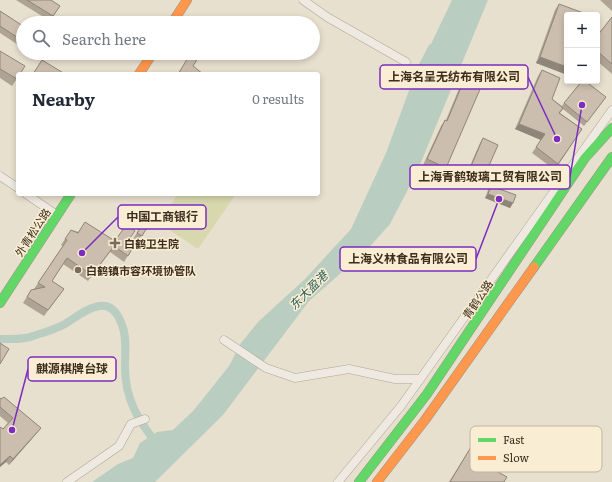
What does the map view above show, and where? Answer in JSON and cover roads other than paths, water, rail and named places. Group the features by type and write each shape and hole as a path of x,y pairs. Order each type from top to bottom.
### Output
{"main road":[{"path":"177,16 187,0"},
{"path":"186,16 196,0"},
{"path":"140,72 148,60"},
{"path":"149,72 157,60"},
{"name":"青鹤公路","path":"359,482 427,394 585,158 612,128"},
{"path":"377,482 425,420 612,157"},
{"name":"外青松公路","path":"0,303 54,214 61,196"},
{"name":"外青松公路","path":"0,290 54,214 69,196"}],"street":[{"path":"303,0 327,16 406,62"},
{"path":"338,482 401,406 612,110"},
{"path":"0,176 16,187"},
{"path":"29,196 54,214"},
{"path":"224,340 266,368 295,378 349,369 395,379 418,382"},
{"path":"68,482 119,446 131,424 145,419"}],"water":[{"name":"东大盈港","path":"452,0 488,0 417,172 390,224 366,251 309,301 223,415 155,482 92,482 118,464 133,458 140,443 157,432 173,430 194,410 229,366 241,343 258,322 305,279 351,229 386,153 418,66 429,45 431,44"}],"waterway":[{"path":"0,339 25,338 49,331 65,324 96,306 111,308 117,314 124,330 126,379 130,399 139,418 157,444"}],"place":[{"name":"上海青鹤玻璃工贸有限公司","path":"582,105"},
{"name":"上海名呈无纺布有限公司","path":"557,139"},
{"name":"上海义林食品有限公司","path":"499,199"},
{"name":"白鹤卫生院","path":"115,243"},
{"name":"中国工商银行","path":"82,253"},
{"name":"白鹤镇市容环境协管队","path":"78,270"},
{"name":"麒源棋牌台球","path":"12,430"}]}
